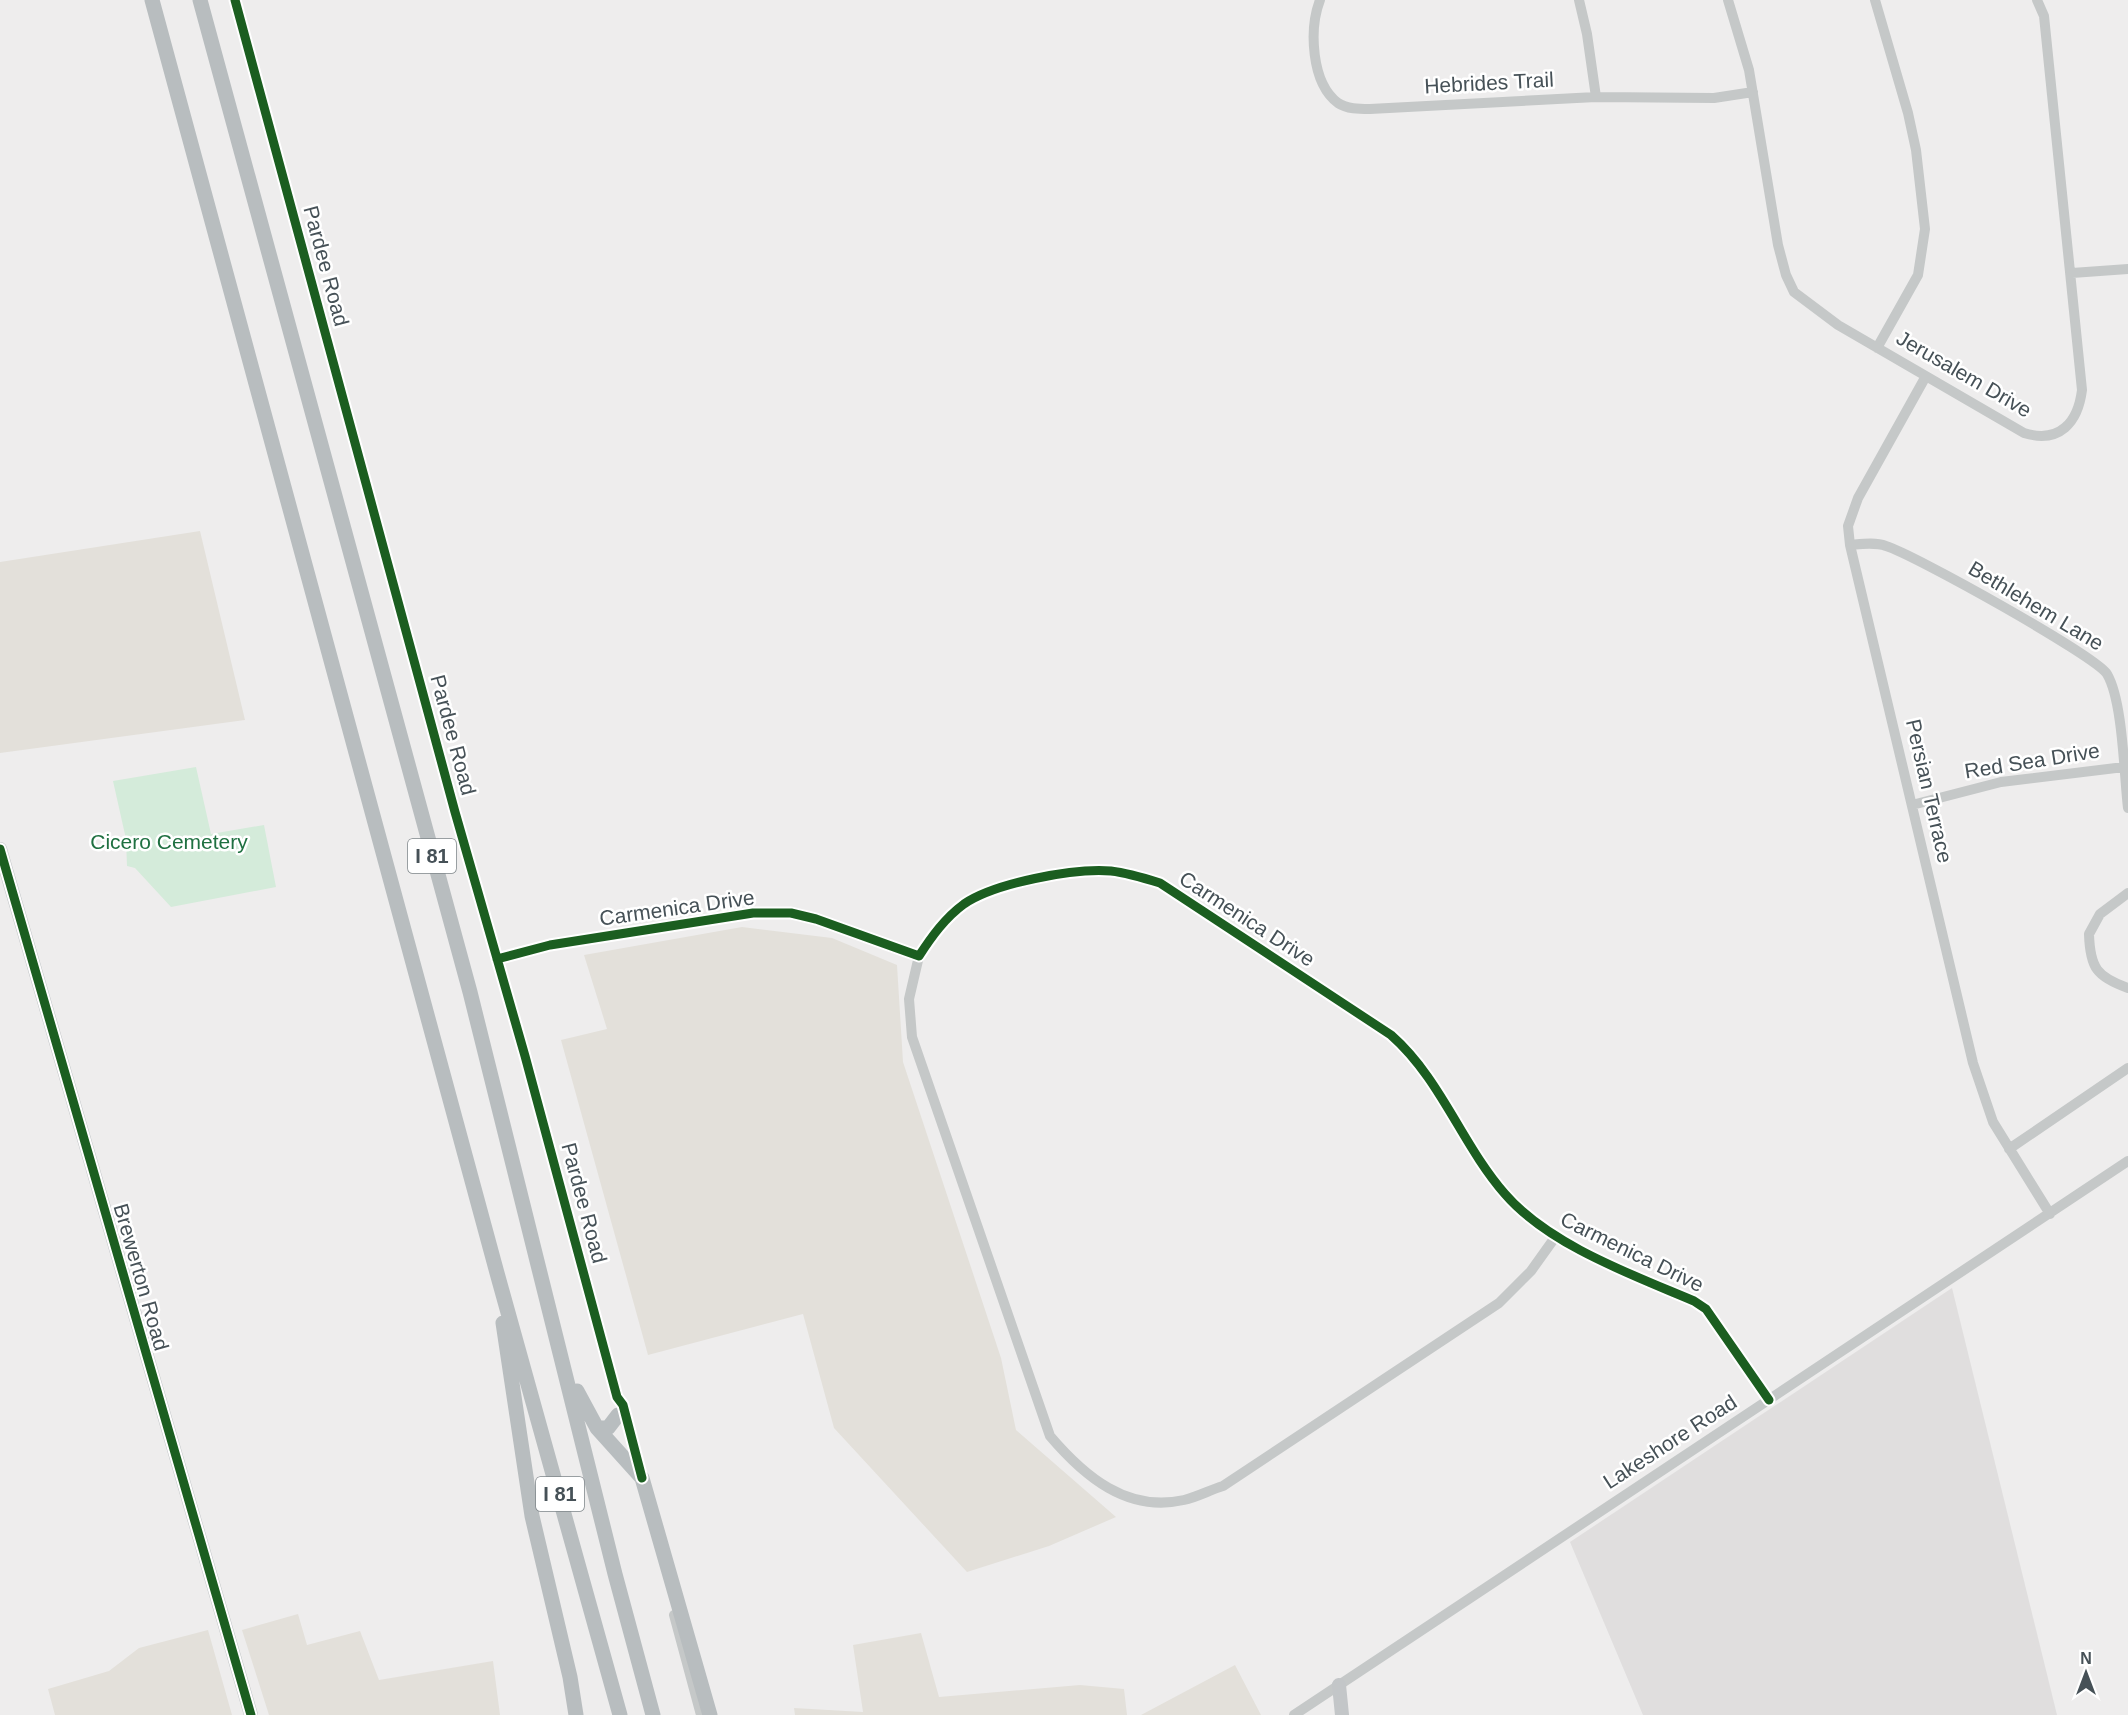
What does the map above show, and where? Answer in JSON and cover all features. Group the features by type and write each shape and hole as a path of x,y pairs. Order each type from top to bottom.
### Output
{"highway":[{"name":"I 81","path":"152,0 497,1273 620,1715"},
{"name":"I 81","path":"200,0 467,981 612,1563 653,1715"},
{"path":"497,1273 532,1516 570,1677 576,1715"},
{"path":"558,1342 580,1400 597,1428 631,1463 642,1478"},
{"path":"597,1428 608,1428 618,1415"},
{"name":"Pardee Road","path":"642,1478 710,1715"}],"main road":[{"name":"Brewerton Road","path":"0,849 251,1715"},
{"path":"1338,1685 1342,1715"}],"street":[{"name":"Pardee Road","path":"235,0 454,812 497,959 617,1397 618,1415 701,1715"},
{"name":"Hebrides Trail","path":"1320,0 1315,17 1318,73 1325,89 1338,103 1347,107 1370,109 1596,97 1714,98 1753,92"},
{"path":"1579,0 1587,34 1596,97"},
{"name":"Jerusalem Drive","path":"1728,0 1753,92 1778,245 1786,276 1794,292 1838,325 1877,348 2024,433 2042,436 2063,430 2070,424 2079,410 2082,390 2072,273 2044,16 2037,0"},
{"path":"1877,1 1916,150 1925,230 1918,275 1877,348"},
{"path":"2072,273 2128,269"},
{"name":"Persian Terrace","path":"1926,376 1858,498 1848,526 1850,544 1973,1063 1987,1109 2050,1214"},
{"name":"Bethlehem Lane","path":"1850,544 1886,546 1928,564 2099,666 2108,676 2116,704 2128,808"},
{"name":"Red Sea Drive","path":"1912,805 2001,782 2124,767"},
{"name":"Carmenica Drive","path":"497,959 550,945 753,913 791,913 816,919 919,956 935,932 964,905 1008,885 1084,872 1108,871 1130,874 1160,883 1391,1035 1409,1051 1504,1194 1556,1236 1694,1301 1706,1309 1715,1318 1769,1400"},
{"path":"2128,893 2100,915 2089,934 2091,957 2101,976 2128,988"},
{"path":"919,956 909,999 912,1037 1050,1436 1071,1461 1097,1483 1149,1501 1183,1500 1223,1486 1499,1303 1531,1271 1556,1236"},
{"path":"2009,1149 2128,1068"},
{"name":"Lakeshore Road","path":"1294,1715 2128,1161"},
{"name":"Pardee Road","path":"617,1397 623,1405 642,1478"}],"shaded area":[{"path":"200,531 245,720 0,753 0,562"},
{"path":"742,927 832,938 897,965 903,1062 1001,1358 1016,1430 1116,1517 1049,1546 967,1572 834,1428 803,1314 648,1355 561,1040 607,1029 584,955"},
{"path":"1952,1288 2057,1715 1643,1715 1570,1542"},
{"path":"298,1614 307,1645 360,1631 379,1680 493,1661 500,1715 269,1715 242,1630"},
{"path":"208,1630 232,1715 55,1715 48,1689 109,1671 139,1648"},
{"path":"921,1633 939,1697 1080,1685 1124,1689 1127,1715 795,1715 794,1708 863,1712 853,1645"},
{"path":"1235,1665 1261,1715 1141,1715"}],"green space":[{"name":"Cicero Cemetery","path":"196,767 211,834 264,825 276,887 171,907 135,868 127,866 126,839 113,781"}],"cycle path":[{"path":"235,0 455,812 525,1056 617,1397 623,1405 642,1478"},
{"path":"0,849 251,1715"},
{"path":"497,959 550,945 753,913 791,913 816,919 919,956 939,928 964,904 978,896 1014,884 1035,878 1095,871 1124,873 1160,883 1391,1035 1424,1072 1490,1175 1523,1212 1545,1229 1593,1257 1694,1301 1706,1309 1769,1400"}]}
